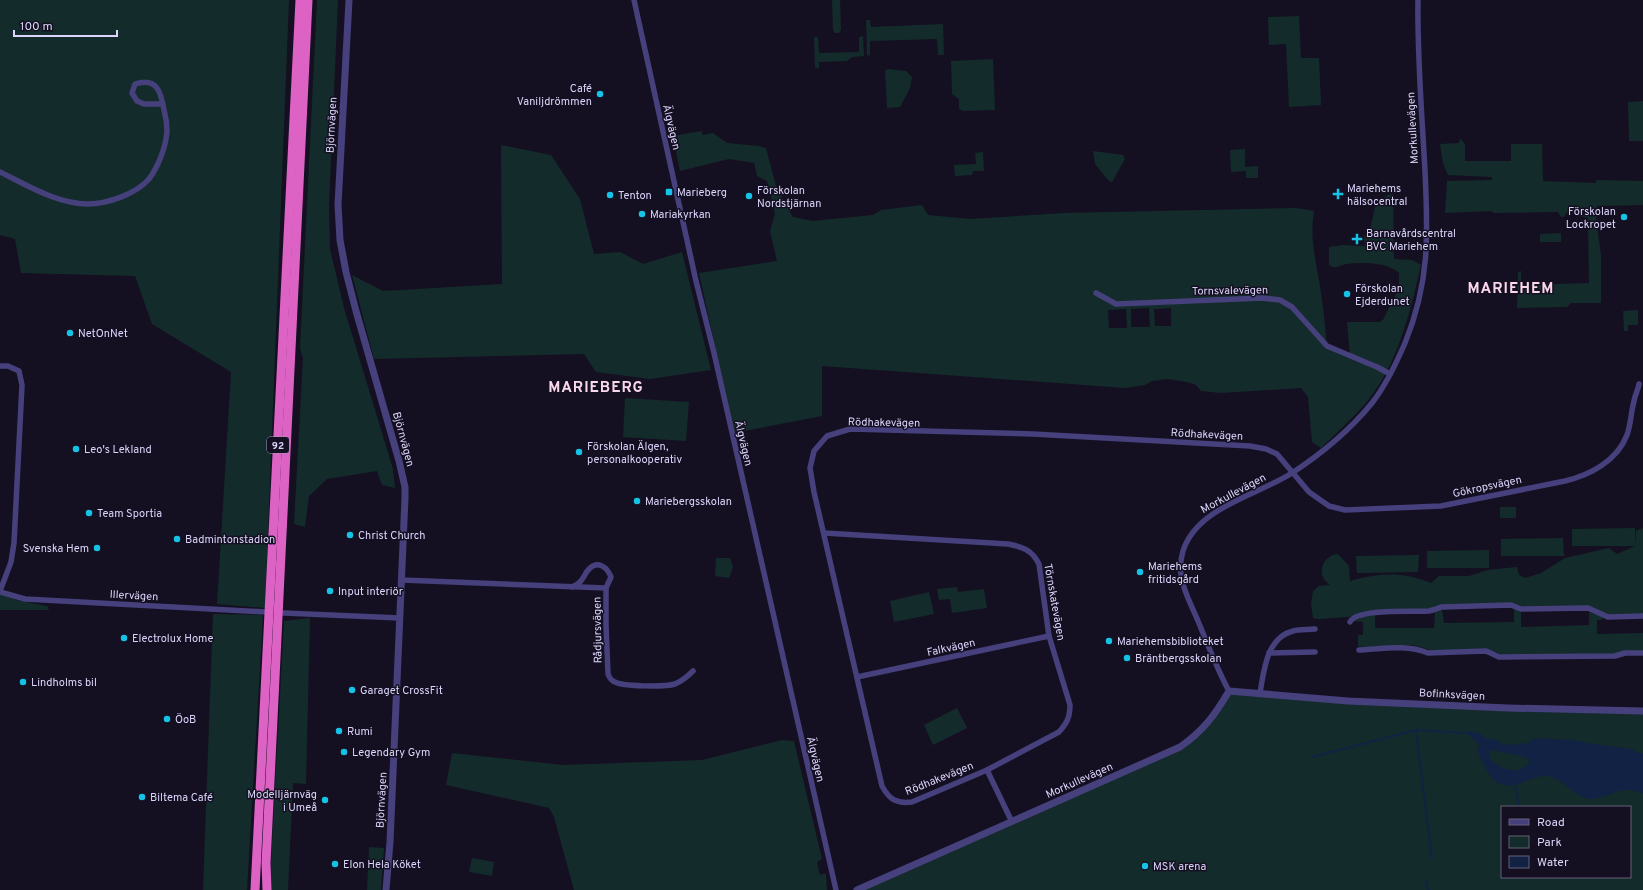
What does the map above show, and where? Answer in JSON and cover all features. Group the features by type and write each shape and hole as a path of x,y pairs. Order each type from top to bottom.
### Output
{"highway":[{"name":"92","path":"255,890 300,0"},
{"name":"92","path":"267,890 266,863 308,0"}],"street":[{"name":"Björnvägen","path":"349,0 338,205 339,227 346,272 405,487 390,842 386,890"},
{"name":"Älgvägen","path":"634,0 691,261 714,353 836,890"},
{"name":"Morkullevägen","path":"857,890 1180,747 1196,735 1211,720 1230,691 1218,670 1184,589 1181,575 1183,551 1190,534 1213,514 1293,472 1326,449 1372,403 1390,374 1405,342 1420,302 1426,267 1427,227 1418,0"},
{"path":"0,172 56,198 73,202 88,204 121,198 139,187 148,179 160,160 167,131 163,104 161,92 155,85 144,81 135,84 132,93 136,101 144,104 163,104"},
{"name":"Tornsvalevägen","path":"1096,293 1116,304 1262,298 1280,300 1292,307 1327,346 1390,374"},
{"path":"0,366 8,366 19,371 22,385 14,543 11,562 0,591"},
{"name":"Gökropsvägen","path":"1293,472 1309,492 1329,506 1345,510 1441,506 1579,477 1604,464 1620,449 1630,426 1639,384"},
{"name":"Rödhakevägen","path":"987,770 912,802 902,803 894,800 887,795 882,786 810,468 814,451 827,436 850,429 1040,435 1250,446 1266,449 1277,454 1293,472"},
{"name":"Törnskatevägen","path":"824,533 962,540 1008,544 1023,547 1035,556 1039,564 1049,636 1070,706 1070,715 1059,732 987,770"},
{"name":"Rådjursvägen","path":"572,587 579,583 593,566 601,565 608,569 611,577 606,588 608,674 614,682 621,684 660,686 675,684 685,679 693,671"},
{"name":"Rådjursvägen","path":"402,580 606,588"},
{"name":"Illervägen","path":"0,591 25,599 267,612"},
{"path":"1350,622 1355,616 1372,612 1431,611 1441,607 1509,605 1521,609 1590,608 1608,617 1643,616"},
{"path":"284,613 400,618"},
{"path":"1260,693 1272,646 1284,635 1292,631 1315,629"},
{"name":"Falkvägen","path":"857,677 1049,636"},
{"path":"1359,650 1406,648 1419,649 1428,653 1486,651 1499,657 1615,656 1625,653 1643,653"},
{"path":"1269,653 1315,652"},
{"name":"Bofinksvägen","path":"1230,691 1348,701 1508,708 1643,710"},
{"path":"987,770 1012,822"}],"green space":[{"path":"0,0 289,0 265,608 217,604 231,372 152,324 135,276 21,273 15,239 0,235"},
{"path":"317,0 338,0 329,204 330,249 344,308 393,469 395,488 382,485 377,471 327,479 309,496 305,527 294,524 303,358 300,348"},
{"path":"832,0 840,0 841,30 839,33 835,33 833,30"},
{"path":"1299,16 1301,58 1319,58 1321,105 1289,107 1286,44 1269,45 1268,17"},
{"path":"866,20 870,20 871,27 943,24 944,55 938,55 937,39 870,41 870,55 867,56"},
{"path":"863,36 864,56 852,57 847,61 819,62 819,68 815,68 814,37 818,37 819,53 859,52 859,37"},
{"path":"993,59 995,110 964,111 959,109 959,99 952,94 951,61"},
{"path":"888,69 906,71 912,77 910,88 900,107 887,108 885,71"},
{"path":"1643,101 1643,141 1629,141 1628,102"},
{"path":"702,131 702,134 704,135 713,133 727,143 766,148 776,186 791,214 793,217 813,221 873,215 881,210 922,205 928,215 970,219 1064,213 1296,208 1314,211 1312,232 1327,346 1350,356 1347,322 1379,322 1383,320 1399,288 1399,273 1394,269 1382,265 1367,263 1353,263 1336,267 1331,266 1329,265 1329,247 1343,245 1365,246 1364,237 1370,229 1376,203 1388,195 1393,194 1394,259 1412,260 1421,265 1407,319 1395,355 1387,372 1366,403 1321,448 1312,442 1308,397 1301,388 1221,393 1201,391 1196,385 1168,379 1152,381 1145,385 1125,388 822,366 822,416 734,433 699,273 777,261 770,231 775,214 767,181 757,176 754,163 729,159 680,171 673,136","holes":["1149,308 1150,327 1131,327 1131,309","1171,308 1171,326 1155,326 1154,309","1126,309 1127,328 1109,328 1108,310"]},
{"path":"1460,138 1465,144 1465,161 1511,161 1511,144 1542,144 1543,181 1596,183 1596,180 1643,181 1643,205 1597,206 1596,219 1601,255 1601,303 1571,303 1567,307 1517,308 1518,272 1521,271 1521,285 1589,283 1588,218 1577,216 1575,212 1566,213 1564,217 1561,217 1558,212 1494,213 1491,211 1445,213 1447,181 1492,180 1492,177 1448,175 1443,163 1440,144 1459,143"},
{"path":"501,145 551,155 580,199 594,254 620,252 643,264 682,252 711,370 650,379 596,372 584,354 374,359 352,275 383,291 502,284"},
{"path":"1245,149 1245,167 1258,166 1258,178 1246,178 1246,171 1231,172 1230,150"},
{"path":"1093,151 1123,155 1125,159 1112,182 1109,181 1095,164"},
{"path":"983,152 984,171 973,171 972,175 955,176 954,165 976,164 975,153"},
{"path":"1561,233 1561,242 1540,242 1540,234"},
{"path":"1638,310 1638,325 1628,325 1628,331 1624,331 1623,311"},
{"path":"625,398 689,402 686,441 623,437"},
{"path":"1500,507 1516,507 1516,518 1500,518"},
{"path":"1635,528 1635,545 1636,531 1643,528 1643,616 1612,617 1590,608 1521,609 1511,605 1319,619 1313,618 1311,604 1313,591 1319,586 1330,585 1325,581 1322,566 1324,562 1332,555 1338,554 1349,566 1350,581 1371,576 1390,574 1410,576 1431,583 1439,576 1469,576 1488,570 1517,567 1519,575 1525,578 1541,573 1565,558 1609,548 1617,554 1635,546 1572,546 1572,529"},
{"path":"1563,538 1564,556 1501,556 1501,539"},
{"path":"1489,550 1489,568 1427,568 1427,551"},
{"path":"1419,555 1418,572 1357,573 1356,556"},
{"path":"716,558 730,558 733,567 729,578 715,576"},
{"path":"957,587 958,592 984,589 987,608 952,613 950,599 939,600 937,589"},
{"path":"0,592 16,600 47,606 49,610 0,610"},
{"path":"929,592 934,614 894,622 890,601"},
{"path":"1514,608 1521,610 1521,627 1589,625 1589,612 1604,617 1601,620 1597,620 1597,634 1643,633 1643,651 1616,654 1504,655 1491,651 1430,650 1413,645 1362,647 1358,646 1358,635 1363,635 1363,622 1352,621 1354,618 1375,614 1375,628 1434,628 1435,612 1442,609 1444,623 1514,622"},
{"path":"213,614 263,615 247,890 203,890"},
{"path":"310,618 306,784 293,783 288,890 271,890 271,861 284,621"},
{"path":"1229,691 1273,695 1643,711 1643,890 857,890 1167,753 1196,735"},
{"path":"957,708 967,728 933,745 924,725"},
{"path":"782,740 794,741 822,859 817,862 820,875 826,873 827,890 574,890 554,817 549,808 446,785 452,753 563,765 702,760"},
{"path":"369,847 384,848 381,890 367,890"},
{"path":"472,858 494,862 492,876 469,872"}],"water":[{"path":"1468,731 1481,734 1487,739 1498,740 1502,744 1527,744 1535,738 1573,740 1633,749 1636,753 1643,753 1643,793 1625,790 1599,798 1590,799 1579,795 1559,780 1547,776 1538,777 1515,785 1507,786 1500,784 1486,769 1477,749 1480,745 1466,733","holes":["1493,750 1525,757 1529,760 1529,764 1524,768 1511,770 1505,769 1496,764 1492,760 1489,751"]}],"waterway":[{"path":"1312,757 1416,730 1466,733"},
{"path":"1416,731 1432,858"},
{"path":"1515,785 1519,806"},
{"path":"1426,881 1428,890"}],"place":[{"name":"Café Vaniljdrömmen","path":"600,94"},
{"name":"Marieberg","path":"669,192"},
{"name":"Mariehems hälsocentral","path":"1338,194"},
{"name":"Tenton","path":"610,195"},
{"name":"Förskolan Nordstjärnan","path":"749,196"},
{"name":"Mariakyrkan","path":"642,214"},
{"name":"Förskolan Lockropet","path":"1624,217"},
{"name":"Barnavårdscentral BVC Mariehem","path":"1357,239"},
{"name":"Förskolan Ejderdunet","path":"1347,294"},
{"name":"NetOnNet","path":"70,333"},
{"name":"Leo's Lekland","path":"76,449"},
{"name":"Förskolan Älgen, personalkooperativ","path":"579,452"},
{"name":"Mariebergsskolan","path":"637,501"},
{"name":"Team Sportia","path":"89,513"},
{"name":"Christ Church","path":"350,535"},
{"name":"Badmintonstadion","path":"177,539"},
{"name":"Svenska Hem","path":"97,548"},
{"name":"Mariehems fritidsgård","path":"1140,572"},
{"name":"Input interiör","path":"330,591"},
{"name":"Electrolux Home","path":"124,638"},
{"name":"Mariehemsbiblioteket","path":"1109,641"},
{"name":"Bräntbergsskolan","path":"1127,658"},
{"name":"Lindholms bil","path":"23,682"},
{"name":"Garaget CrossFit","path":"352,690"},
{"name":"ÖoB","path":"167,719"},
{"name":"Rumi","path":"339,731"},
{"name":"Legendary Gym","path":"344,752"},
{"name":"Biltema Café","path":"142,797"},
{"name":"Modelljärnväg i Umeå","path":"325,800"},
{"name":"Elon Hela Köket","path":"335,864"},
{"name":"MSK arena","path":"1145,866"}],"district":[{"name":"MARIEHEM","path":"1511,288"},
{"name":"MARIEBERG","path":"596,387"}]}
